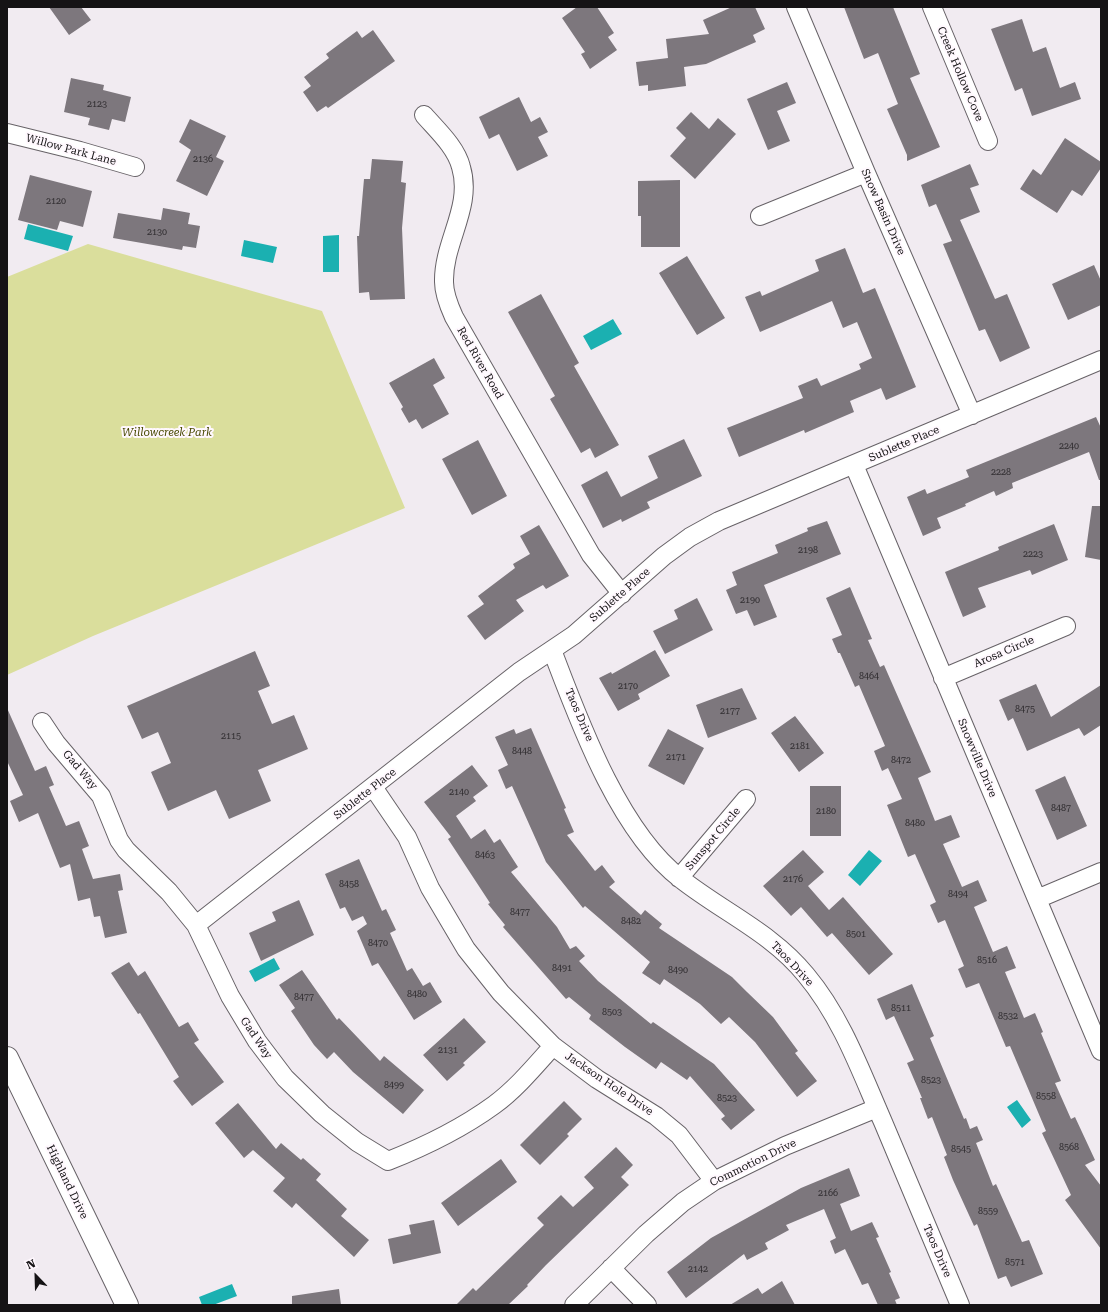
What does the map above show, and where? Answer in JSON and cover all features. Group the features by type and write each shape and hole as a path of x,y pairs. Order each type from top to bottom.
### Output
{"main road":[{"name":"Highland Drive","path":"7,1058 126,1305"}],"street":[{"name":"Snow Basin Drive","path":"796,7 866,173 972,415"},
{"name":"Creek Hollow Cove","path":"932,7 988,141"},
{"name":"Red River Road","path":"424,115 448,142 461,166 464,182 464,197 446,263 444,282 447,302 454,317 591,555 622,594"},
{"name":"Willow Park Lane","path":"7,133 80,151 135,167"},
{"path":"760,216 866,173"},
{"name":"Sublette Place","path":"196,925 519,672 574,635 669,553 690,537 719,521 1101,360"},
{"name":"Snowville Drive","path":"854,465 1101,1052"},
{"name":"Arosa Circle","path":"943,678 1066,626"},
{"name":"Taos Drive","path":"552,650 614,794 631,822 652,851 679,878 776,944 806,975 834,1014 877,1108 960,1305"},
{"name":"Gad Way","path":"42,722 56,743 101,796 119,840 126,850 169,892 196,925 230,996 257,1041 285,1078 322,1114 358,1142 388,1161 424,1147 459,1128 495,1104 527,1075 553,1046"},
{"name":"Jackson Hole Drive","path":"373,787 407,837 430,888 466,949 501,993 553,1046 597,1079 656,1116 679,1135 714,1181"},
{"name":"Sunspot Circle","path":"679,878 746,799"},
{"path":"1037,899 1101,872"},
{"name":"Commotion Drive","path":"574,1305 656,1225 683,1202 714,1181 785,1146 877,1108"},
{"path":"611,1268 647,1305"}],"green space":[{"name":"Willowcreek Park","path":"88,244 322,311 405,508 93,636 7,675 7,277"}],"water":[{"path":"28,224 73,236 68,251 24,239"},
{"path":"339,235 339,272 323,272 323,236"},
{"path":"244,240 277,247 273,263 241,256"},
{"path":"613,319 622,334 591,350 583,336"},
{"path":"869,850 882,861 860,886 848,875"},
{"path":"274,958 280,969 255,982 249,971"},
{"path":"1017,1100 1031,1120 1022,1128 1007,1107"},
{"path":"232,1284 237,1296 213,1305 202,1305 199,1297"}],"building":[{"path":"49,7 81,7 91,20 69,35"},
{"path":"577,7 597,7 614,33 608,37 617,50 590,69 581,54 585,52 562,18"},
{"path":"732,7 755,7 765,29 753,35 756,42 706,64 684,67 686,86 648,91 648,85 639,86 636,62 668,58 666,39 709,34 703,20"},
{"path":"844,7 893,7 920,74 910,78 940,147 907,161 907,155 887,109 898,104 878,53 864,59"},
{"path":"1022,19 1033,52 1046,47 1060,88 1075,82 1081,99 1032,116 1022,88 1015,91 991,29"},
{"path":"373,30 395,61 328,108 326,106 317,112 303,92 311,86 304,77 329,58 326,54 357,31 362,38"},
{"path":"71,78 104,85 103,90 131,97 125,122 112,119 109,130 88,125 90,118 64,112"},
{"path":"787,82 796,103 777,111 790,141 768,150 747,99"},
{"path":"519,97 531,122 540,117 548,132 538,137 548,156 517,171 499,134 489,139 479,117"},
{"path":"691,112 709,129 718,118 736,134 695,179 670,156 686,138 676,128"},
{"path":"190,119 226,136 216,157 224,161 207,196 176,181 191,150 179,142"},
{"path":"1065,138 1101,162 1101,168 1082,196 1072,190 1057,213 1020,189 1033,169 1041,175"},
{"path":"372,159 403,161 401,182 406,183 402,228 405,299 370,300 369,292 359,293 357,236 359,236 364,179 370,179"},
{"path":"970,164 979,185 970,188 980,212 960,220 995,299 1007,294 1030,348 1000,362 985,329 979,331 943,244 952,241 936,204 929,207 921,185"},
{"path":"30,175 92,191 83,227 60,221 57,230 18,220"},
{"path":"680,180 680,247 641,247 641,216 638,216 638,181"},
{"path":"163,208 190,213 188,224 200,226 196,248 183,246 182,250 113,238 118,213 161,220"},
{"path":"845,248 863,293 875,288 916,387 886,400 881,388 850,401 854,412 805,433 804,430 739,457 727,428 803,398 798,386 817,378 821,386 861,369 859,364 872,358 857,322 843,328 832,301 760,332 745,297 760,291 762,296 819,271 815,260"},
{"path":"687,256 725,318 697,335 659,273"},
{"path":"1094,265 1101,281 1101,305 1068,320 1052,284"},
{"path":"541,294 579,363 574,366 619,445 595,458 590,448 581,453 550,399 555,396 508,312"},
{"path":"434,358 445,378 433,385 449,414 422,429 416,419 409,423 401,409 403,407 389,383"},
{"path":"1096,417 1101,428 1101,480 1099,480 1089,452 1012,483 1013,488 996,496 994,491 965,504 966,506 937,518 941,528 923,536 907,497 925,489 927,494 969,477 966,470"},
{"path":"684,439 702,476 647,502 650,508 622,522 621,519 603,528 581,485 607,471 621,497 658,478 648,456"},
{"path":"478,440 507,496 472,515 442,459"},
{"path":"1092,506 1101,506 1101,560 1085,557"},
{"path":"827,521 841,554 764,585 777,617 754,626 747,610 736,614 726,590 737,585 732,572 778,553 775,545 808,531 807,528"},
{"path":"1054,524 1068,560 1032,575 1030,570 978,588 986,607 963,617 945,572 999,550 998,547"},
{"path":"539,525 569,576 546,589 543,585 516,600 524,611 485,640 467,616 484,604 478,596 515,568 513,564 530,554 520,536"},
{"path":"850,587 872,639 868,640 880,667 884,665 931,772 918,778 935,821 951,815 960,837 943,844 962,887 978,880 987,901 974,907 993,952 1007,946 1016,968 1005,972 1024,1018 1035,1013 1043,1032 1041,1033 1061,1081 1055,1083 1071,1119 1075,1117 1095,1160 1085,1165 1101,1186 1101,1249 1065,1200 1071,1195 1042,1133 1046,1131 1010,1046 1006,1047 979,983 966,988 958,969 964,966 945,920 938,923 930,905 936,902 915,854 908,857 887,805 902,799 888,768 882,771 874,751 885,746 859,685 855,687 832,639 842,635 826,598"},
{"path":"697,598 713,630 665,654 653,631 678,619 674,610"},
{"path":"655,650 670,676 638,694 640,699 618,711 599,678 611,672 612,674"},
{"path":"255,651 270,686 258,691 272,724 294,715 308,749 258,770 271,801 229,819 216,790 168,811 151,772 171,763 158,732 142,739 127,706"},
{"path":"1036,684 1051,717 1101,685 1101,725 1084,736 1079,728 1027,751 1013,718 1008,721 999,700"},
{"path":"742,688 757,719 708,738 696,705"},
{"path":"7,708 35,771 46,766 54,785 49,787 66,826 79,821 89,846 82,849 93,879 120,874 123,890 118,891 127,933 105,938 100,916 94,917 90,898 78,901 70,864 60,868 38,813 19,822 10,801 23,795 7,761"},
{"path":"795,716 824,753 799,772 771,733"},
{"path":"531,728 566,808 564,809 574,832 567,835 595,871 602,865 615,882 609,887 641,915 645,910 662,924 659,928 732,977 773,1017 798,1051 795,1053 817,1081 797,1097 755,1042 729,1017 721,1024 700,1004 664,979 660,985 642,973 650,962 585,906 583,908 546,862 512,786 506,789 498,770 508,765 495,737 514,729 516,734"},
{"path":"668,729 704,748 684,785 648,766"},
{"path":"472,765 488,786 473,797 476,801 456,816 471,839 485,829 494,843 500,839 518,867 511,872 557,927 570,949 576,946 585,956 579,961 598,981 651,1024 653,1022 714,1064 755,1110 731,1130 721,1119 725,1116 690,1076 687,1080 661,1062 656,1069 589,1019 591,1015 569,997 566,999 503,927 505,925 488,904 490,903 448,839 451,837 424,802"},
{"path":"1065,776 1087,826 1057,840 1035,790"},
{"path":"810,786 841,786 841,836 810,836"},
{"path":"803,850 824,872 808,886 829,910 843,897 893,954 869,975 832,933 827,937 801,907 791,916 763,886"},
{"path":"359,859 382,911 386,909 396,930 390,933 407,971 412,968 423,986 430,982 442,1002 414,1020 378,963 372,966 357,931 367,924 363,916 352,921 345,907 340,909 325,874"},
{"path":"299,900 314,935 261,961 249,933 276,921 272,912"},
{"path":"129,962 138,976 145,971 179,1027 188,1022 199,1040 194,1043 224,1082 192,1106 173,1081 179,1077 140,1013 138,1014 111,973"},
{"path":"302,970 337,1020 339,1018 380,1061 384,1056 424,1090 403,1114 353,1072 334,1052 327,1059 314,1045 291,1011 295,1008 279,985"},
{"path":"912,984 934,1036 930,1038 964,1119 966,1118 970,1129 977,1126 983,1140 976,1143 993,1186 996,1184 1022,1242 1029,1240 1043,1274 1011,1287 1006,1276 998,1279 977,1224 974,1226 953,1180 944,1157 947,1155 932,1117 928,1119 920,1098 922,1098 907,1063 914,1060 894,1016 886,1020 877,999"},
{"path":"464,1018 486,1042 463,1063 465,1065 447,1081 423,1055"},
{"path":"564,1101 582,1119 567,1134 569,1136 540,1165 520,1145"},
{"path":"238,1103 276,1149 281,1143 301,1160 303,1158 321,1174 316,1180 347,1209 341,1216 369,1240 354,1257 296,1203 292,1208 273,1191 285,1178 253,1150 244,1158 215,1123"},
{"path":"616,1147 633,1165 621,1177 629,1185 546,1265 527,1285 528,1286 508,1305 456,1305 473,1288 476,1291 544,1225 537,1218 561,1195 573,1207 594,1188 584,1177"},
{"path":"501,1159 517,1182 458,1226 441,1203"},
{"path":"849,1168 860,1196 840,1204 851,1231 872,1222 879,1237 876,1238 891,1272 889,1273 900,1298 895,1300 897,1305 878,1305 868,1283 862,1285 845,1249 835,1254 830,1241 836,1238 824,1209 786,1225 789,1230 765,1243 768,1249 747,1260 744,1254 686,1298 667,1272 711,1238 801,1188"},
{"path":"434,1220 441,1253 393,1264 388,1239 411,1234 409,1225"},
{"path":"782,1281 795,1305 730,1305 758,1288 762,1294"},
{"path":"339,1289 341,1305 292,1305 292,1296"}]}
